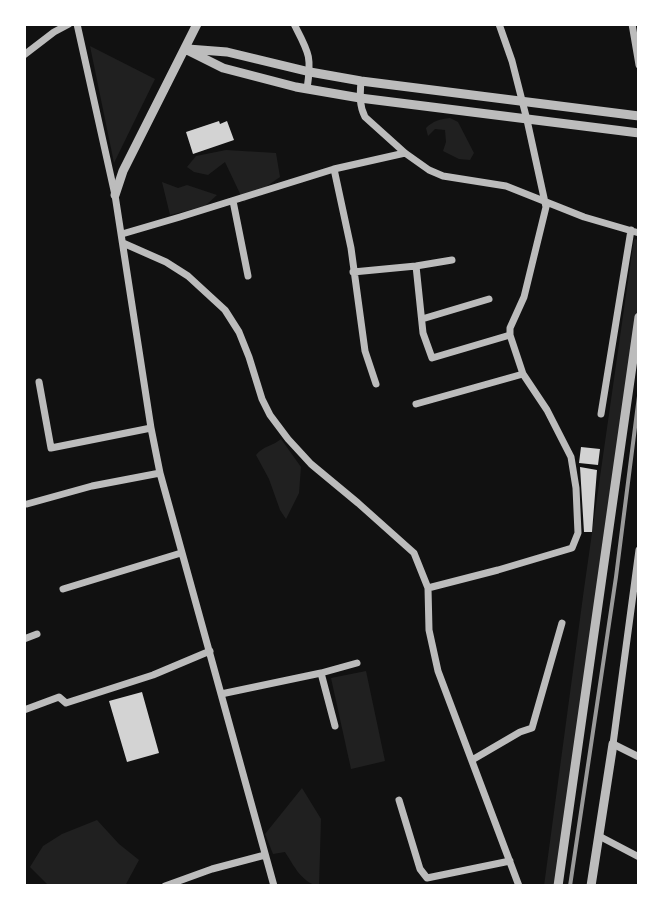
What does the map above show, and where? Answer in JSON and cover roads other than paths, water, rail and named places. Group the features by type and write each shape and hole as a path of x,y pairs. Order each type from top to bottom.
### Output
{"street":[{"path":"24,55 69,24"},
{"path":"77,24 115,195 160,473 274,886"},
{"path":"115,195 123,171 197,24"},
{"path":"294,24 308,52 310,72 307,89"},
{"path":"428,588 572,548 578,533 571,457 547,410 523,374 510,335 510,328 524,297 546,207 512,61 499,24"},
{"path":"632,24 639,65"},
{"path":"185,49 227,52 361,81 639,116"},
{"path":"185,49 244,75 307,89 639,133"},
{"path":"361,81 361,109 365,117 429,170 443,176 506,186 584,217 635,232 601,414"},
{"path":"122,238 334,169 405,153"},
{"path":"334,169 351,248 365,351 376,384"},
{"path":"233,201 248,276"},
{"path":"122,238 188,276 225,310 239,332 262,399 288,439 311,464 414,553 428,588 429,630 438,671 519,886"},
{"path":"353,272 452,260"},
{"path":"416,266 423,333 432,358 510,335"},
{"path":"422,319 489,299"},
{"path":"558,886 639,317"},
{"path":"416,404 523,374"},
{"path":"39,382 51,448 151,428"},
{"path":"27,504 92,486 160,473"},
{"path":"591,886 639,550"},
{"path":"63,589 181,553"},
{"path":"472,760 532,728 562,623"},
{"path":"24,639 37,634"},
{"path":"24,710 59,697 66,703 153,675 210,651"},
{"path":"221,694 357,663"},
{"path":"321,673 335,726"},
{"path":"613,744 639,757"},
{"path":"399,800 420,869 427,878 510,861"},
{"path":"599,836 639,857"},
{"path":"165,886 265,855"}],"railway":[{"path":"570,886 616,577 639,396"}]}
